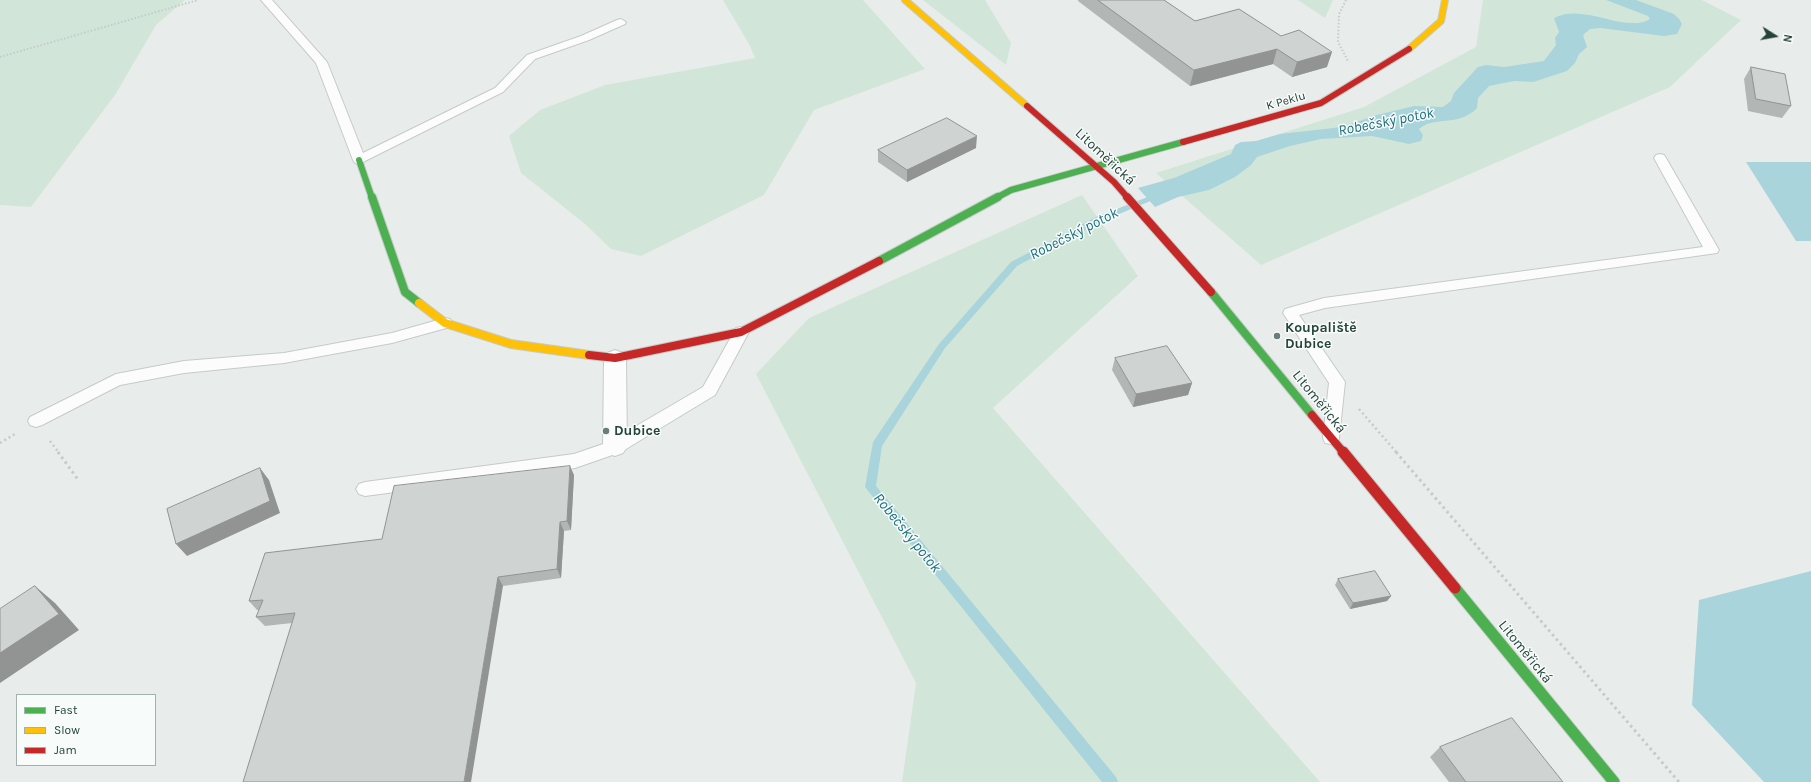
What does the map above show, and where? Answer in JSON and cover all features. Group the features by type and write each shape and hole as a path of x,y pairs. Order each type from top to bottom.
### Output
{"street":[{"name":"Litoměřická","path":"906,0 1114,182 1158,230 1219,301 1614,782"},
{"name":"K Peklu","path":"445,323 511,344 615,358 741,332 896,252 1011,190 1321,103 1413,46 1441,21 1444,0"},
{"path":"359,160 405,292 445,323"},
{"path":"615,358 615,447"}],"lane":[{"path":"266,0 321,62 359,160 499,90 531,57 585,38 622,22"},
{"path":"1331,438 1337,382 1290,313 1324,303 1712,250 1660,158"},
{"path":"36,421 116,380 184,367 284,358 392,338 445,323"},
{"path":"365,489 575,461 615,447 709,391 741,332"}],"path":[{"path":"0,57 198,0"},
{"path":"1346,0 1339,14 1338,42 1360,80"},
{"path":"1337,382 1679,782"}],"green space":[{"path":"0,0 185,0 156,25 115,95 31,207 0,205"},
{"path":"723,0 863,0 925,69 814,110 764,195 641,256 611,249 585,224 521,173 509,136 540,110 605,85 755,58 749,44"},
{"path":"923,0 985,0 1011,43 1006,65"},
{"path":"1298,0 1333,0 1325,18"},
{"path":"1483,0 1702,0 1741,20 1670,87 1261,265 1156,173 1364,107 1476,47"},
{"path":"1082,195 1138,276 993,408 1320,782 902,782 916,683 756,374 809,318"}],"water":[{"path":"1606,0 1636,0 1674,14 1682,24 1677,34 1664,36 1600,28 1590,29 1583,35 1587,47 1579,54 1575,63 1567,71 1533,82 1514,81 1489,86 1478,98 1477,108 1469,114 1454,120 1425,125 1419,129 1423,135 1421,141 1409,144 1372,136 1321,139 1290,146 1257,157 1251,165 1235,177 1209,190 1178,197 1155,207 1138,188 1174,178 1231,154 1235,145 1241,142 1256,141 1280,134 1342,127 1377,115 1414,106 1443,107 1451,101 1454,93 1478,67 1486,65 1504,67 1544,61 1556,45 1555,38 1559,32 1554,18 1566,14 1591,15 1629,23 1640,23 1650,19 1648,16"},
{"path":"1746,162 1811,162 1811,241 1796,241"},
{"path":"1811,571 1811,782 1764,782 1692,705 1699,600"}],"building":[{"path":"1098,0 1164,0 1195,21 1239,9 1281,36 1299,30 1332,52 1297,62 1277,49 1194,70"},
{"path":"1751,67 1785,74 1791,106 1756,99"},
{"path":"947,118 977,136 907,170 878,150"},
{"path":"1167,346 1192,383 1136,394 1115,358"},
{"path":"570,466 567,521 560,522 557,569 498,577 464,782 243,782 295,613 256,617 263,600 249,601 265,553 382,539 394,486"},
{"path":"260,468 270,501 176,544 167,509"},
{"path":"1375,571 1391,596 1353,603 1338,579"},
{"path":"35,586 59,614 0,653 0,609"},
{"path":"1512,718 1563,782 1466,782 1440,747"}],"waterway":[{"name":"Robečský potok","path":"1111,782 870,487 877,445 942,346 1014,264 1099,219 1161,195"}],"traffic: fast":[{"path":"879,261 1011,190 1183,142"},
{"path":"359,160 405,292 419,303"},
{"path":"1211,292 1312,415"},
{"path":"1455,588 1614,782"}],"traffic: slow":[{"path":"905,0 1027,106"},
{"path":"1409,49 1441,21 1445,0"},
{"path":"419,303 445,323 511,344 589,355"}],"traffic: jam":[{"path":"1183,142 1321,103 1409,49"},
{"path":"1027,106 1114,182 1211,292"},
{"path":"589,355 615,358 741,332 879,261"},
{"path":"1312,415 1455,588"}],"place":[{"name":"Koupaliště Dubice","path":"1277,336"},
{"name":"Dubice","path":"606,431"}]}
